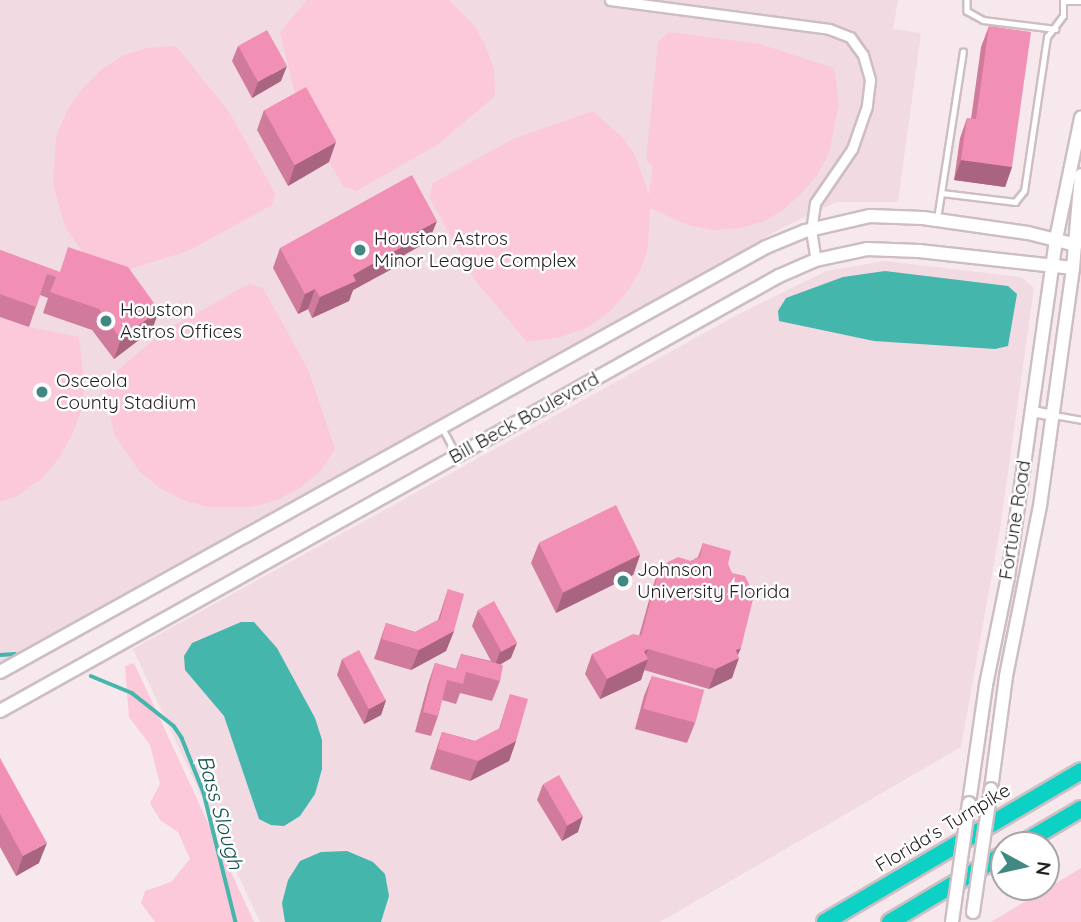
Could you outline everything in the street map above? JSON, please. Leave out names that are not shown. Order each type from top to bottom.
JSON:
[{"type":"highway","name":"Florida's Turnpike","points":[[825,922],[1081,771]]},
{"type":"highway","points":[[1044,831],[1081,809]]},
{"type":"highway","points":[[890,922],[990,863]]},
{"type":"street","points":[[610,0],[829,29],[850,37],[863,55],[870,80],[867,106],[852,149],[815,203],[811,230],[816,260]]},
{"type":"street","name":"Fortune Road","points":[[952,922],[1032,411],[1056,239],[1081,118]]},
{"type":"street","name":"Fortune Road","points":[[973,917],[1006,676],[1029,571],[1077,269],[1081,175]]},
{"type":"street","name":"Bill Beck Boulevard","points":[[0,672],[766,247],[811,230],[870,216],[937,220],[1078,245]]},
{"type":"street","name":"Bill Beck Boulevard","points":[[0,711],[779,275],[816,260],[867,249],[919,251],[1077,269]]},
{"type":"street","points":[[1032,411],[1053,415]]},
{"type":"lane","points":[[967,0],[967,11],[983,20],[1055,29]]},
{"type":"lane","points":[[942,192],[1016,202],[1024,191],[1046,37],[1063,16],[1062,1],[1081,2]]},
{"type":"lane","points":[[937,220],[963,52]]},
{"type":"lane","points":[[1053,415],[1081,420]]},
{"type":"lane","points":[[442,427],[457,456]]},
{"type":"shaded area","points":[[0,0],[898,0],[893,29],[921,33],[898,202],[837,202],[784,227],[0,665]]},
{"type":"shaded area","points":[[307,0],[449,0],[475,26],[486,47],[494,69],[495,96],[437,145],[356,191],[343,186],[298,107],[280,32]]},
{"type":"shaded area","points":[[669,32],[760,44],[834,68],[839,103],[829,153],[817,175],[800,195],[782,211],[762,222],[740,228],[713,230],[688,225],[650,208],[648,248],[640,271],[627,292],[610,311],[588,327],[561,337],[527,342],[475,280],[429,197],[433,183],[513,139],[593,111],[624,139],[635,155],[649,195],[653,167],[646,160],[658,42]]},
{"type":"shaded area","points":[[176,46],[229,112],[275,193],[272,205],[188,251],[114,274],[89,261],[65,227],[53,184],[56,137],[67,111],[81,90],[102,69],[124,55],[148,48]]},
{"type":"shaded area","name":"Johnson University Florida","points":[[885,261],[1021,277],[1034,288],[1000,529],[961,747],[660,922],[260,922],[133,649],[737,315],[826,271]]},
{"type":"shaded area","name":"Osceola County Stadium","points":[[0,273],[42,288],[29,327],[79,337],[84,380],[83,405],[73,433],[59,458],[41,479],[17,496],[0,502]]},
{"type":"shaded area","points":[[249,284],[263,288],[308,369],[335,449],[321,470],[300,488],[277,500],[251,507],[208,507],[183,500],[160,488],[139,471],[114,434],[104,382],[164,331]]},
{"type":"shaded area","points":[[134,663],[254,922],[155,922],[141,903],[145,891],[171,882],[190,859],[178,832],[160,820],[150,803],[160,784],[150,745],[129,717],[125,666]]},
{"type":"shaded area","points":[[1081,868],[1081,922],[991,922],[1026,901],[1060,901],[1060,881]]},
{"type":"water","points":[[885,271],[1008,286],[1017,294],[1008,346],[995,349],[874,341],[779,321],[778,311],[786,298],[843,277]]},
{"type":"water","points":[[241,622],[254,622],[277,648],[315,718],[322,740],[322,769],[315,794],[300,816],[284,826],[271,825],[259,819],[224,716],[185,670],[184,656],[192,643]]},
{"type":"water","points":[[347,851],[373,862],[385,874],[389,896],[381,922],[285,922],[282,903],[288,880],[300,861],[321,852]]},
{"type":"building","points":[[989,26],[1031,32],[1012,167],[961,160],[967,118],[976,119]]},
{"type":"building","points":[[267,30],[287,66],[258,82],[238,46]]},
{"type":"building","points":[[306,87],[337,142],[295,165],[264,110]]},
{"type":"building","name":"Houston Astros Minor League Complex","points":[[412,175],[437,221],[405,238],[409,243],[353,275],[356,281],[320,297],[315,289],[305,294],[280,248]]},
{"type":"building","points":[[68,247],[128,267],[159,310],[121,339],[99,309],[50,292],[56,277],[47,274],[36,307],[0,294],[0,250],[60,272]]},
{"type":"building","points":[[616,505],[640,554],[563,592],[539,543]]},
{"type":"building","points":[[703,543],[731,551],[728,564],[732,573],[745,576],[754,595],[741,648],[736,650],[739,658],[716,669],[648,649],[644,651],[648,659],[607,679],[592,654],[633,634],[641,636],[660,566],[678,557],[691,561],[700,557]]},
{"type":"building","points":[[448,589],[464,594],[454,631],[419,650],[382,639],[386,623],[415,632],[440,619]]},
{"type":"building","points":[[494,601],[517,643],[502,652],[478,610]]},
{"type":"building","points":[[359,650],[386,700],[369,709],[342,659]]},
{"type":"building","points":[[461,654],[503,665],[500,681],[466,672],[463,684],[447,680],[438,716],[423,712],[435,663],[457,669]]},
{"type":"building","points":[[652,676],[704,690],[695,723],[643,709]]},
{"type":"building","points":[[510,694],[528,699],[516,741],[478,761],[438,749],[442,732],[475,741],[500,728]]},
{"type":"building","points":[[0,758],[47,843],[23,856],[0,814]]},
{"type":"building","points":[[559,775],[583,817],[567,826],[543,784]]},
{"type":"waterway","name":"Bass Slough","points":[[0,655],[15,654]]},
{"type":"waterway","name":"Bass Slough","points":[[91,676],[132,693],[174,726],[182,738],[204,793],[236,922]]},
{"type":"place","name":"Houston Astros Minor League Complex","points":[[360,250]]},
{"type":"place","name":"Houston Astros Offices","points":[[106,321]]},
{"type":"place","name":"Osceola County Stadium","points":[[42,392]]},
{"type":"place","name":"Johnson University Florida","points":[[623,581]]}]
